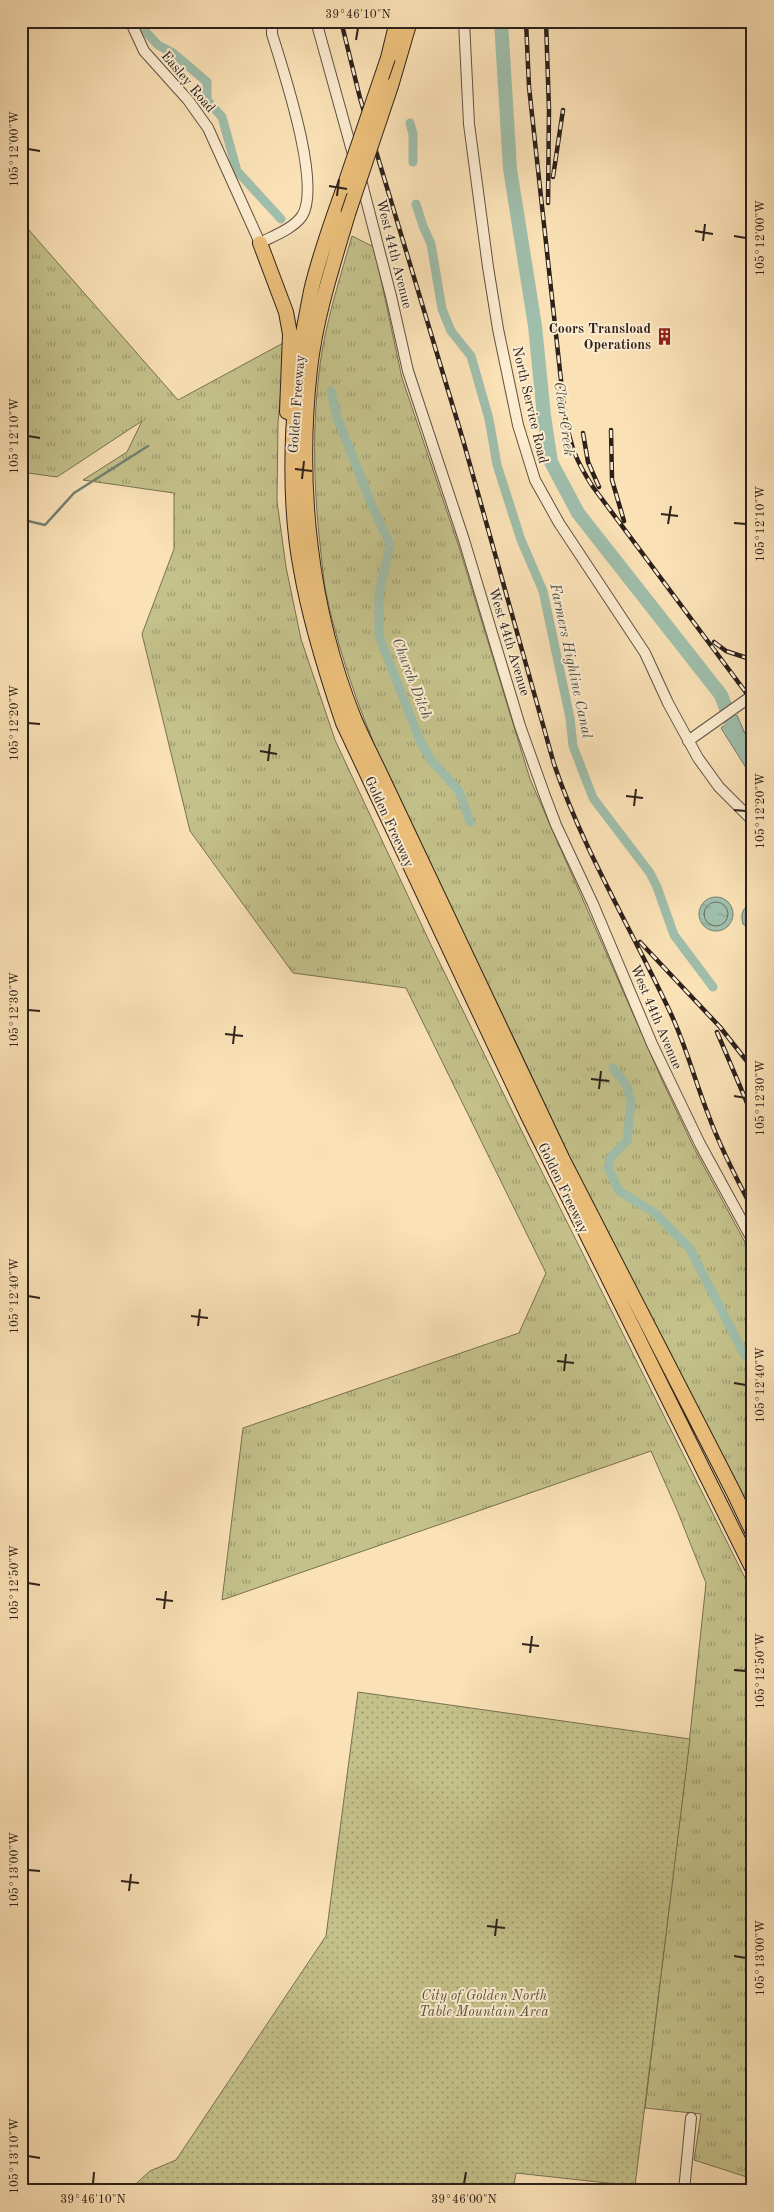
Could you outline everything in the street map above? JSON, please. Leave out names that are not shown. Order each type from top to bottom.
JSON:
[{"type":"highway","name":"Golden Freeway","points":[[397,21],[388,58],[311,290],[298,361],[294,452],[295,514],[300,568],[308,610],[343,723],[528,1116],[753,1570]]},
{"type":"highway","name":"Golden Freeway","points":[[410,21],[324,294],[310,367],[305,447],[306,504],[310,545],[320,604],[339,675],[354,718],[563,1160],[734,1491],[753,1534]]},
{"type":"highway","points":[[260,243],[283,305],[290,334],[286,431],[295,514]]},
{"type":"street","name":"Easley Road","points":[[132,21],[144,51],[188,100],[208,128],[260,243]]},
{"type":"street","points":[[260,243],[293,224],[301,216],[306,198],[305,165],[299,132],[272,34],[272,21]]},
{"type":"street","name":"West 44th Avenue","points":[[316,21],[376,234],[408,372],[464,540],[520,726],[556,824],[593,904],[652,1044],[700,1144],[753,1242]]},
{"type":"street","name":"North Service Road","points":[[464,21],[469,124],[482,228],[498,329],[526,457],[535,480],[560,523],[645,653],[688,741],[718,787],[753,821]]},
{"type":"street","points":[[688,741],[753,695]]},
{"type":"street","points":[[684,2191],[692,2118]]},
{"type":"green space","points":[[21,221],[178,400],[285,342],[278,423],[277,501],[286,567],[301,639],[335,740],[430,943],[530,1148],[753,1594],[753,2179],[694,2160],[701,2114],[645,2108],[689,1744],[706,1583],[651,1451],[222,1600],[243,1428],[519,1333],[546,1273],[406,988],[293,973],[190,831],[142,634],[174,549],[174,493],[83,480],[127,452],[142,421],[57,477],[21,472]]},
{"type":"green space","points":[[352,236],[374,247],[402,378],[459,547],[530,779],[662,1080],[694,1148],[753,1257],[753,1521],[604,1230],[508,1026],[422,850],[376,749],[339,646],[323,575],[316,496],[315,423],[322,351]]},
{"type":"green space","name":"City of Golden North Table Mountain Area","points":[[358,1692],[690,1739],[635,2186],[516,2173],[513,2191],[128,2191],[150,2171],[176,2160],[326,1936]]},
{"type":"water","points":[[737,715],[753,752],[753,779],[721,728]]},
{"type":"water","points":[[716,897],[723,898],[728,902],[732,907],[732,921],[728,926],[723,930],[716,931],[709,930],[704,926],[700,921],[699,914],[700,907],[704,902],[709,898]]},
{"type":"water","points":[[753,903],[753,931],[743,924],[742,917],[745,908]]},
{"type":"waterway","name":"Church Ditch","points":[[146,21],[145,31],[158,45],[173,53],[207,82],[207,100],[222,117],[237,171],[281,219]]},
{"type":"waterway","name":"Clear Creek","points":[[501,21],[510,169],[535,326],[544,416],[551,462],[578,513],[721,695],[737,738],[753,761]]},
{"type":"waterway","name":"Farmers Highline Canal","points":[[410,123],[413,134],[413,162]]},
{"type":"waterway","name":"Farmers Highline Canal","points":[[416,204],[431,244],[442,309],[451,331],[471,356],[489,419],[497,465],[521,540],[543,591],[570,718],[573,746],[593,798],[650,873],[674,935],[713,987]]},
{"type":"waterway","name":"Church Ditch","points":[[331,391],[337,417],[370,501],[390,545],[379,595],[379,636],[420,741],[431,760],[459,791],[470,822]]},
{"type":"waterway","points":[[21,522],[24,520],[45,525],[74,493],[148,446]]},
{"type":"waterway","name":"Church Ditch","points":[[613,1068],[627,1086],[631,1102],[627,1141],[611,1157],[608,1167],[619,1191],[655,1213],[690,1249],[744,1354],[753,1361]]},
{"type":"railway","points":[[341,21],[360,98],[463,440],[554,764],[579,828],[671,1014],[718,1138],[753,1210]]},
{"type":"railway","points":[[526,21],[529,87],[565,417],[572,445],[578,461],[593,487],[753,702]]},
{"type":"railway","points":[[546,21],[549,110],[548,203]]},
{"type":"railway","points":[[553,177],[563,110]]},
{"type":"railway","points":[[611,430],[612,480],[624,521]]},
{"type":"railway","points":[[583,433],[588,462],[599,487]]},
{"type":"railway","points":[[714,642],[726,651],[753,660]]},
{"type":"railway","points":[[640,942],[720,1027],[753,1069]]},
{"type":"railway","points":[[717,1032],[753,1117]]},
{"type":"place","name":"Coors Transload Operations","points":[[665,337]]}]
